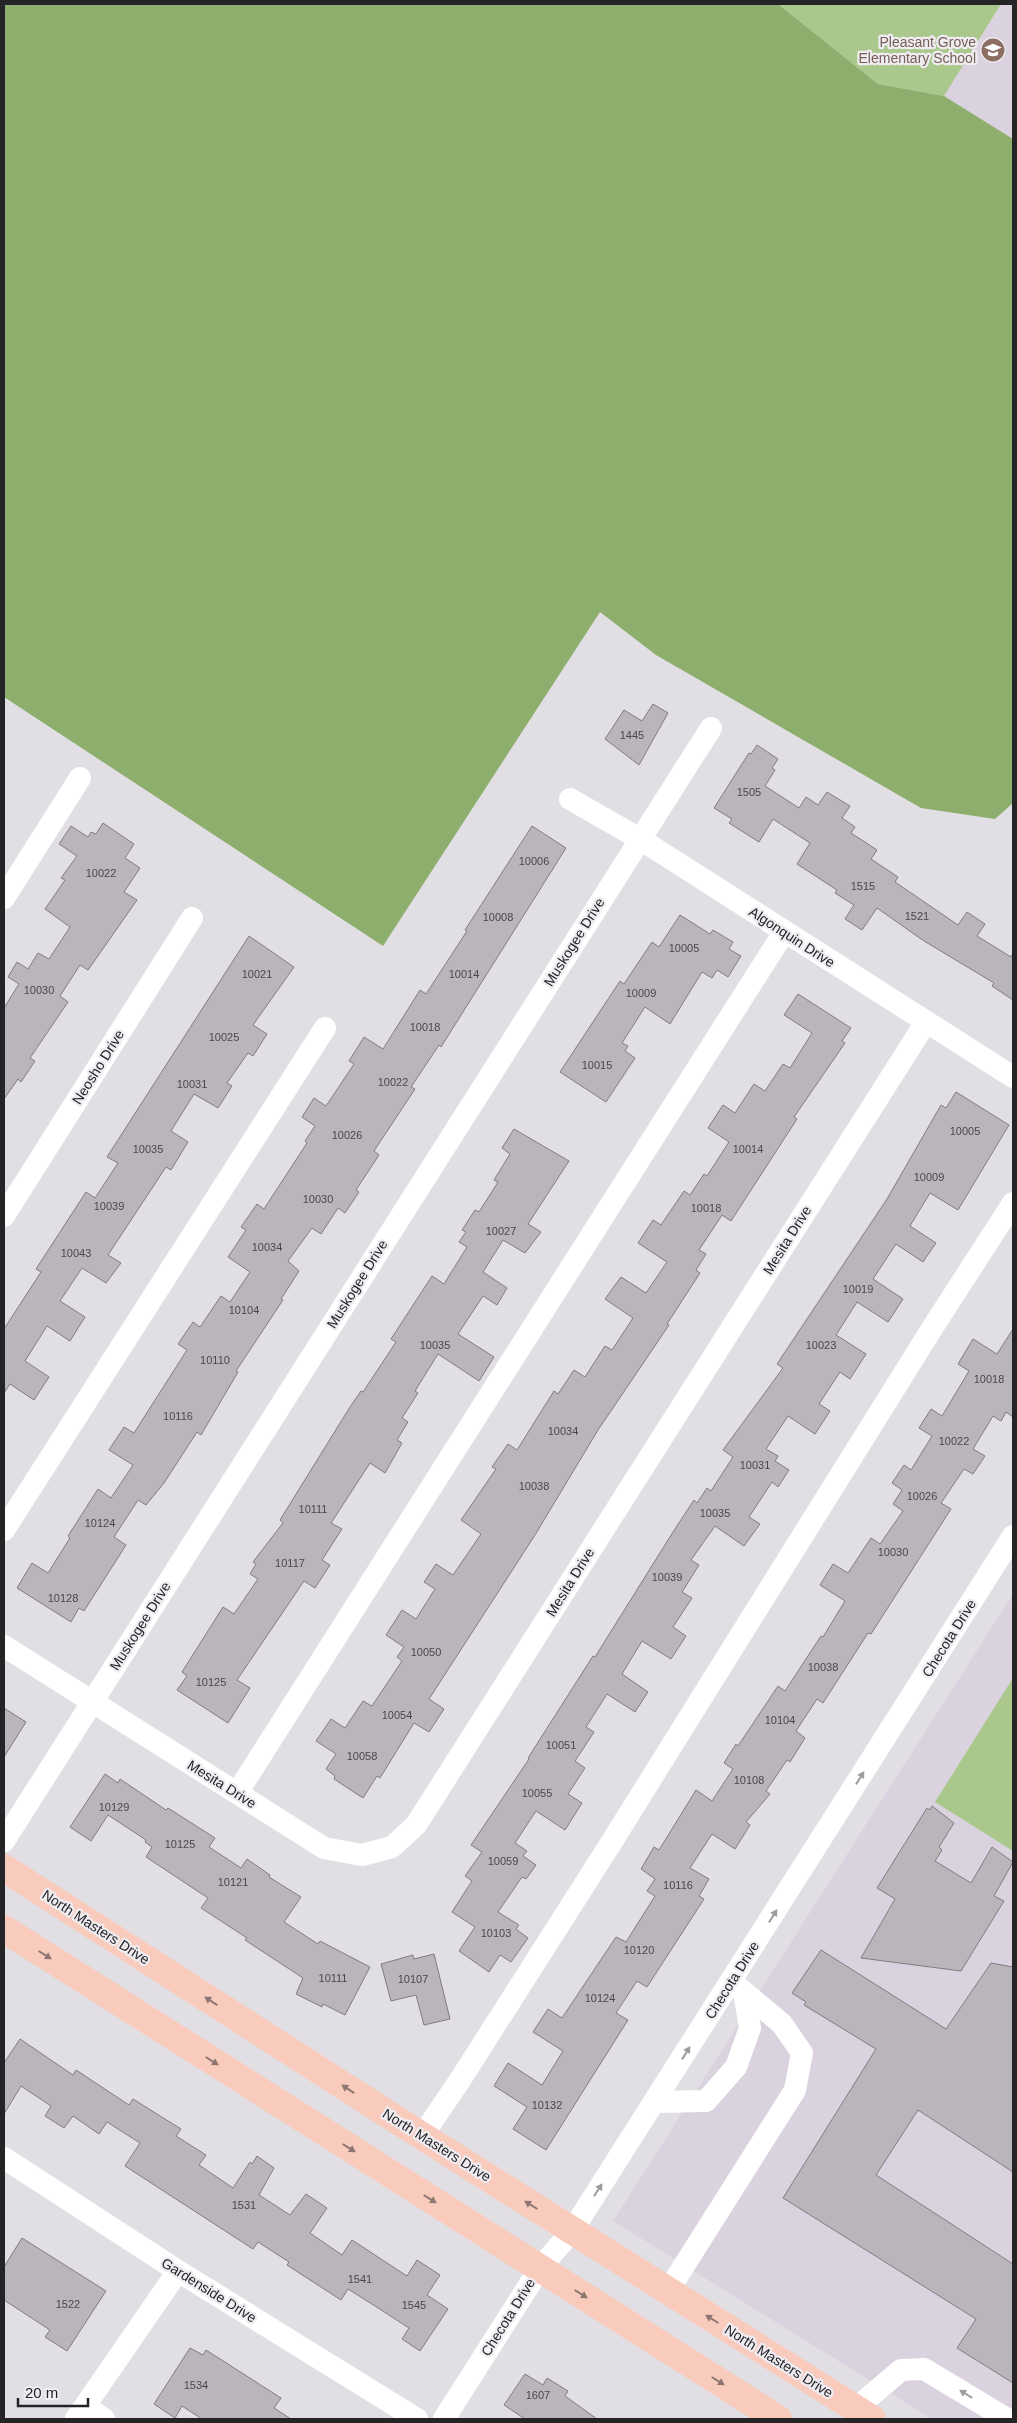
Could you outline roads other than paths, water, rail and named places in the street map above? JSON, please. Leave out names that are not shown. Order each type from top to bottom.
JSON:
[{"type":"main road","name":"North Masters Drive","points":[[4,1868],[422,2136],[863,2414]]},
{"type":"main road","points":[[4,1929],[778,2419]]},
{"type":"street","name":"Muskogee Drive","points":[[4,1841],[711,728]]},
{"type":"street","points":[[4,898],[80,778]]},
{"type":"street","name":"Algonquin Drive","points":[[570,799],[640,839],[1013,1077]]},
{"type":"street","name":"Neosho Drive","points":[[4,1216],[192,918]]},
{"type":"street","points":[[237,1793],[784,932]]},
{"type":"street","name":"Mesita Drive","points":[[93,1702],[324,1848],[362,1855],[392,1847],[416,1824],[926,1022]]},
{"type":"street","points":[[4,1530],[325,1028]]},
{"type":"street","points":[[422,2136],[460,2080],[611,1843],[931,1330],[1013,1203]]},
{"type":"street","name":"Checota Drive","points":[[444,2419],[540,2268],[572,2231],[654,2102],[738,1987],[1013,1536]]},
{"type":"street","points":[[4,1646],[93,1702]]},
{"type":"street","points":[[654,2102],[706,2101],[736,2068],[750,2028],[738,1987]]},
{"type":"street","points":[[668,2291],[795,2090],[802,2053],[782,2024],[738,1987]]},
{"type":"street","name":"Gardenside Drive","points":[[4,2158],[178,2271],[417,2419]]},
{"type":"street","points":[[104,2419],[81,2413],[178,2271]]},
{"type":"street","points":[[863,2414],[901,2370],[924,2369],[1007,2419]]},
{"type":"place","name":"Pleasant Grove Elementary School","points":[[993,50]]}]
